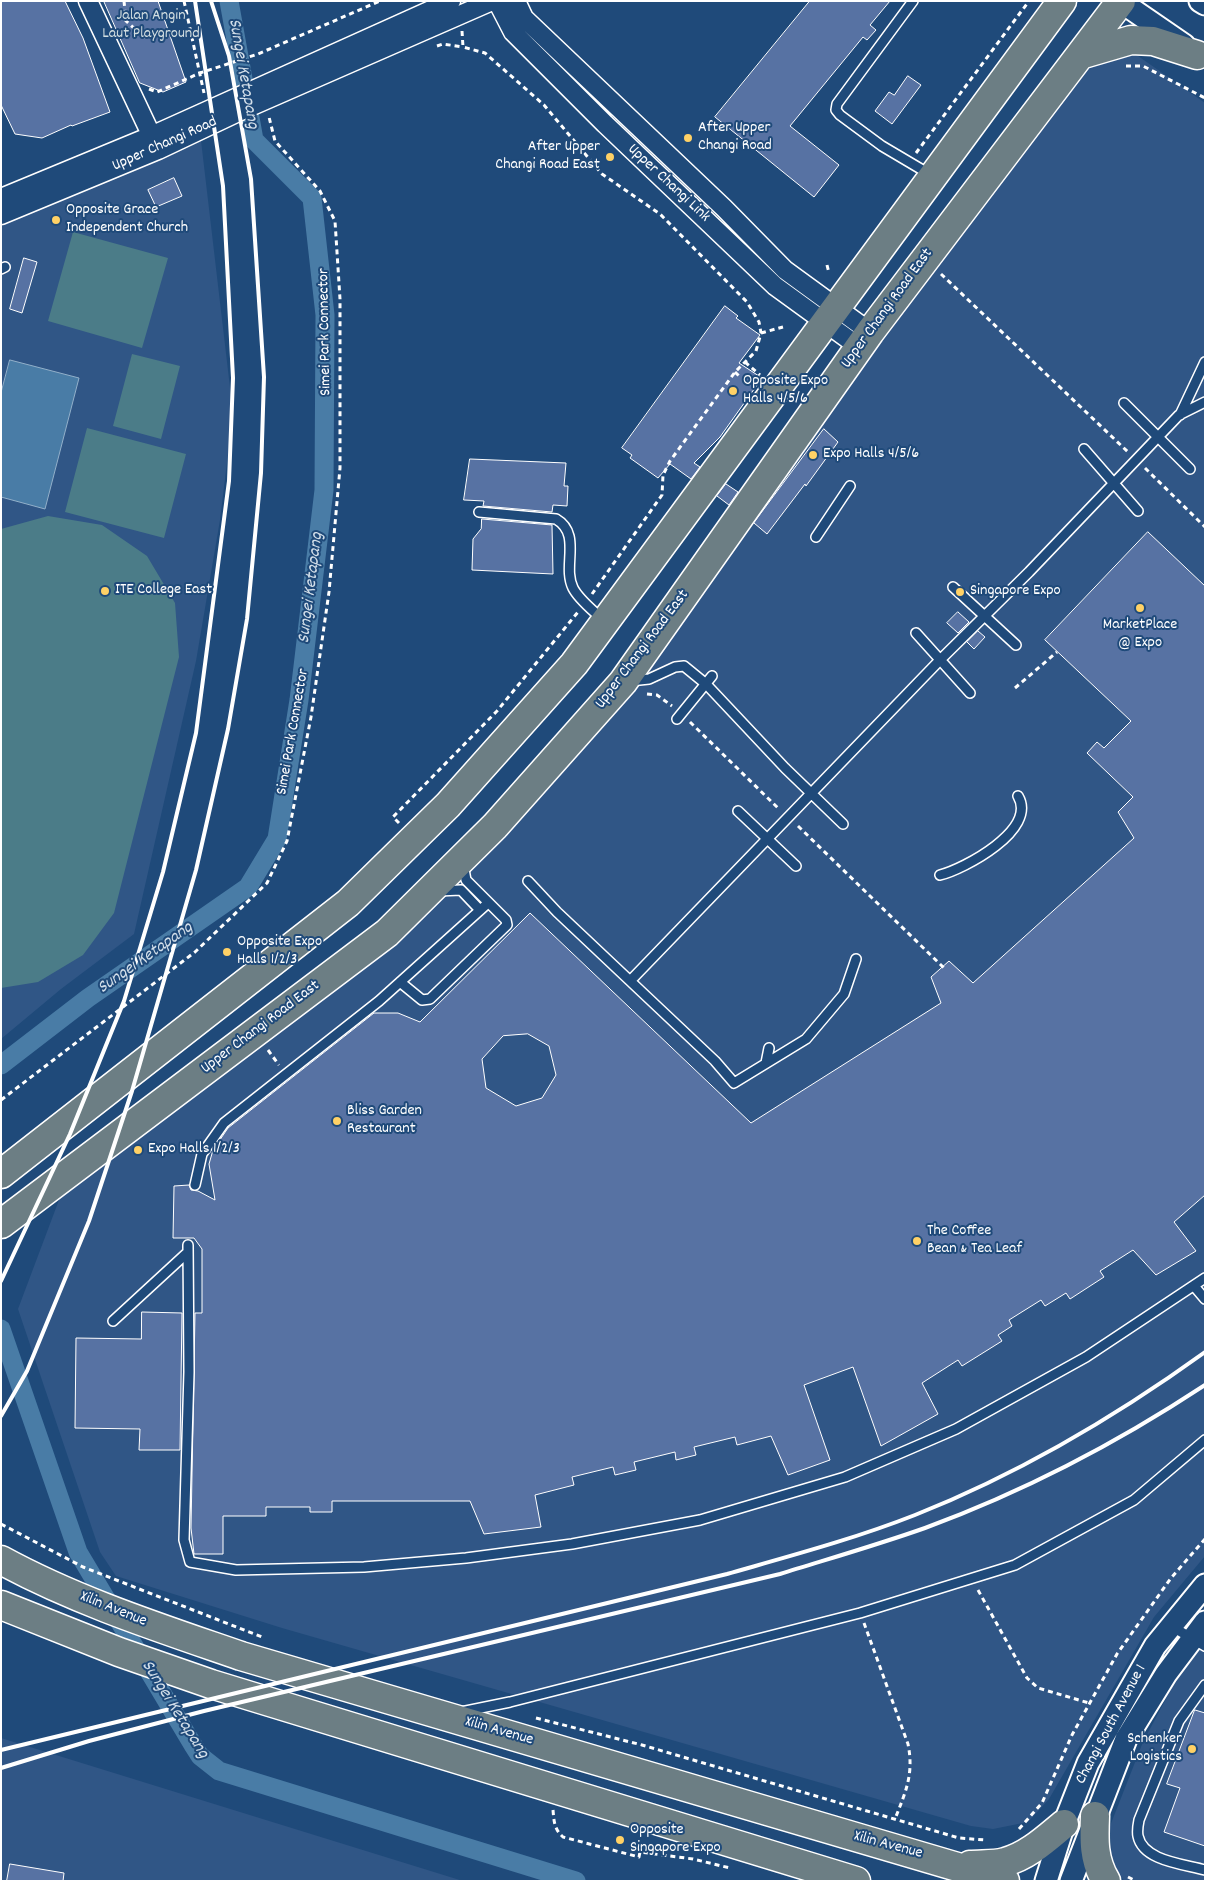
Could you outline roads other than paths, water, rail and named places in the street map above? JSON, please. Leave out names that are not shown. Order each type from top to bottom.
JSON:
[{"type":"main road","points":[[1,1174],[348,904],[448,805],[574,664],[1062,1]]},
{"type":"main road","name":"Upper Changi Road East","points":[[1,1224],[387,933],[495,826],[623,682],[865,340],[1120,1]]},
{"type":"main road","points":[[1080,55],[1131,40],[1153,41],[1201,57]]},
{"type":"main road","name":"Xilin Avenue","points":[[1,1560],[29,1575],[151,1625],[241,1656],[791,1819],[962,1866],[1005,1881]]},
{"type":"main road","points":[[1,1606],[119,1652],[211,1684],[856,1881]]},
{"type":"main road","points":[[1095,1816],[1094,1851],[1099,1870],[1114,1876]]},
{"type":"main road","points":[[962,1866],[1005,1862],[1045,1840],[1064,1824]]},
{"type":"street","points":[[88,1],[155,143]]},
{"type":"street","name":"Upper Changi Road","points":[[269,94],[451,1]]},
{"type":"street","name":"Upper Changi Road","points":[[1,215],[235,106],[269,94],[492,1]]},
{"type":"street","name":"Upper Changi Link","points":[[497,1],[513,32],[605,124],[775,286],[830,316],[865,340]]},
{"type":"street","name":"Upper Changi Link","points":[[516,1],[524,18],[724,208],[830,316]]},
{"type":"street","points":[[1120,1],[1201,57]]},
{"type":"street","points":[[1200,1],[1205,4]]},
{"type":"street","name":"Upper Changi Road","points":[[1,198],[155,143]]},
{"type":"street","name":"Changi South Avenue 1","points":[[1046,1881],[1064,1824],[1088,1763],[1155,1646],[1205,1585]]},
{"type":"street","name":"Changi South Avenue 1","points":[[1071,1881],[1126,1739],[1166,1674],[1201,1635]]},
{"type":"lane","points":[[913,1],[837,104],[836,110],[882,146],[933,176]]},
{"type":"lane","points":[[631,980],[940,660],[1029,572],[1179,415],[1205,362]]},
{"type":"lane","points":[[1179,415],[1205,402]]},
{"type":"lane","points":[[1124,403],[1190,469]]},
{"type":"lane","points":[[1084,449],[1138,511]]},
{"type":"lane","points":[[816,537],[850,486]]},
{"type":"lane","points":[[479,512],[556,519],[562,523],[569,536],[569,570],[573,588],[585,603],[605,622]]},
{"type":"lane","points":[[953,587],[1016,645]]},
{"type":"lane","points":[[916,633],[970,693]]},
{"type":"lane","points":[[623,682],[649,679],[675,667],[684,666],[706,684],[785,768],[843,824]]},
{"type":"lane","points":[[677,719],[712,676]]},
{"type":"lane","points":[[940,875],[956,871],[982,856],[1010,832],[1020,813],[1021,805],[1018,796]]},
{"type":"lane","points":[[738,811],[796,866]]},
{"type":"lane","points":[[400,982],[422,1000],[430,999],[507,925],[506,920],[466,880],[462,858]]},
{"type":"lane","points":[[528,881],[557,912],[715,1061],[734,1083],[806,1039],[844,994],[856,959]]},
{"type":"lane","points":[[429,892],[461,890],[480,910]]},
{"type":"lane","points":[[195,1185],[202,1154],[224,1123],[400,982],[488,903]]},
{"type":"lane","points":[[766,1063],[769,1048]]},
{"type":"lane","points":[[113,1321],[188,1249],[189,1372],[184,1540],[190,1562],[236,1570],[364,1567],[466,1558],[572,1544],[709,1517],[845,1477],[956,1429],[1086,1357],[1205,1279]]},
{"type":"lane","points":[[1194,1286],[1205,1299]]},
{"type":"lane","points":[[442,1716],[510,1702],[860,1613],[972,1580],[1015,1565],[1134,1500],[1205,1440]]},
{"type":"lane","points":[[1171,1626],[1201,1635]]},
{"type":"lane","points":[[1205,1685],[1179,1720],[1139,1820],[1138,1835],[1143,1846],[1151,1855],[1205,1870]]},
{"type":"waterway","name":"Sungei Ketapang","points":[[1,1065],[88,998],[248,887],[277,839],[299,700],[324,490],[325,315],[312,198],[254,140],[229,1]]},
{"type":"waterway","name":"Sungei Ketapang","points":[[1,1329],[78,1552],[200,1756],[219,1771],[576,1881]]},
{"type":"railway","points":[[1,1281],[70,1134],[124,1001],[163,872],[196,733],[229,481],[233,378],[223,186],[195,1]]},
{"type":"railway","points":[[1,1416],[27,1371],[89,1221],[132,1091],[196,870],[228,729],[247,619],[261,473],[264,377],[251,179],[229,56],[211,1]]},
{"type":"railway","points":[[1,1750],[727,1574],[869,1532],[953,1499],[1028,1463],[1101,1421],[1205,1352]]},
{"type":"railway","points":[[1,1768],[89,1741],[204,1711],[780,1574],[871,1546],[962,1514],[1069,1465],[1138,1427],[1205,1385]]},
{"type":"place","name":"After Upper Changi Road","points":[[688,138]]},
{"type":"place","name":"After Upper Changi Road East","points":[[610,157]]},
{"type":"place","name":"Opposite Grace Independent Church","points":[[56,220]]},
{"type":"place","name":"Opposite Expo Halls 4/5/6","points":[[733,391]]},
{"type":"place","name":"Expo Halls 4/5/6","points":[[813,455]]},
{"type":"place","name":"ITE College East","points":[[105,591]]},
{"type":"place","name":"Singapore Expo","points":[[960,592]]},
{"type":"place","name":"MarketPlace @ Expo","points":[[1140,608]]},
{"type":"place","name":"Opposite Expo Halls 1/2/3","points":[[227,952]]},
{"type":"place","name":"Bliss Garden Restaurant","points":[[337,1121]]},
{"type":"place","name":"Expo Halls 1/2/3","points":[[138,1150]]},
{"type":"place","name":"The Coffee Bean & Tea Leaf","points":[[917,1241]]},
{"type":"place","name":"Schenker Logistics","points":[[1192,1749]]},
{"type":"place","name":"Opposite Singapore Expo","points":[[620,1840]]},
{"type":"park label","name":"Jalan Angin Laut Playground","points":[[151,26]]}]
